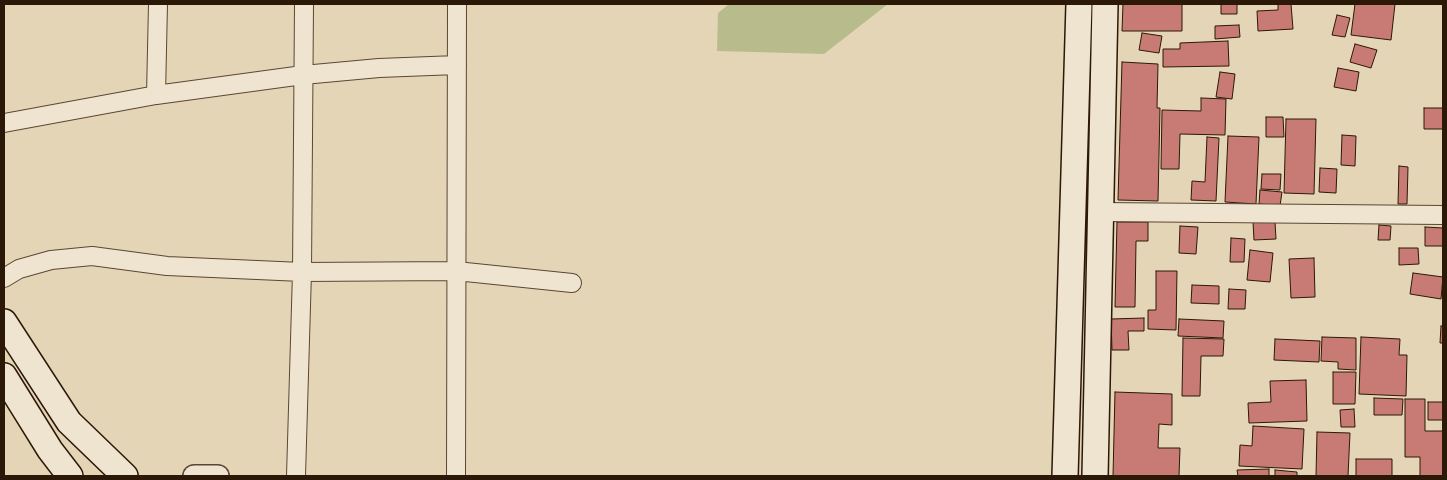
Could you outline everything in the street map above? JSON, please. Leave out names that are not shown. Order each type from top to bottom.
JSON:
[{"type":"main road","points":[[1065,476],[1078,4]]},
{"type":"main road","points":[[1095,476],[1105,4]]},
{"type":"main road","points":[[4,322],[69,422],[124,476]]},
{"type":"main road","points":[[4,376],[50,450],[68,475]]},
{"type":"street","points":[[156,95],[158,4]]},
{"type":"street","points":[[296,476],[302,272],[304,4]]},
{"type":"street","points":[[456,476],[457,4]]},
{"type":"street","points":[[4,123],[156,95],[303,75],[378,68],[457,65]]},
{"type":"street","points":[[1101,212],[1443,215]]},
{"type":"street","points":[[4,278],[19,269],[52,260],[92,256],[167,266],[302,272],[456,271],[572,283]]},
{"type":"street","points":[[194,476],[218,476]]},
{"type":"green space","points":[[729,4],[888,4],[824,54],[717,51],[718,13]]},
{"type":"building","points":[[1123,4],[1182,4],[1182,31],[1122,31]]},
{"type":"building","points":[[1221,4],[1237,4],[1237,14],[1221,14]]},
{"type":"building","points":[[1278,4],[1291,4],[1293,29],[1258,31],[1257,11],[1278,10]]},
{"type":"building","points":[[1355,4],[1395,4],[1391,40],[1351,35]]},
{"type":"building","points":[[1337,15],[1350,18],[1345,37],[1332,35]]},
{"type":"building","points":[[1239,25],[1240,37],[1215,39],[1215,26]]},
{"type":"building","points":[[1142,33],[1162,36],[1159,53],[1139,50]]},
{"type":"building","points":[[1228,41],[1229,66],[1163,67],[1163,49],[1180,49],[1180,43]]},
{"type":"building","points":[[1355,44],[1377,50],[1371,68],[1350,62]]},
{"type":"building","points":[[1122,62],[1158,64],[1157,108],[1160,108],[1158,201],[1118,200]]},
{"type":"building","points":[[1338,68],[1359,72],[1356,91],[1334,87]]},
{"type":"building","points":[[1220,72],[1235,74],[1232,99],[1216,97]]},
{"type":"building","points":[[1201,98],[1226,99],[1225,135],[1180,134],[1179,169],[1161,169],[1162,110],[1201,111]]},
{"type":"building","points":[[1424,108],[1443,108],[1443,129],[1424,129]]},
{"type":"building","points":[[1266,117],[1283,117],[1284,137],[1266,137]]},
{"type":"building","points":[[1286,119],[1316,119],[1314,194],[1284,193]]},
{"type":"building","points":[[1342,135],[1356,136],[1355,166],[1341,165]]},
{"type":"building","points":[[1228,136],[1259,137],[1256,204],[1225,202]]},
{"type":"building","points":[[1207,137],[1219,138],[1216,201],[1191,200],[1192,181],[1205,182]]},
{"type":"building","points":[[1399,166],[1408,167],[1407,204],[1398,204]]},
{"type":"building","points":[[1320,168],[1337,169],[1336,193],[1319,192]]},
{"type":"building","points":[[1262,174],[1281,174],[1280,190],[1261,189]]},
{"type":"building","points":[[1260,190],[1282,192],[1280,206],[1259,204]]},
{"type":"building","points":[[1117,222],[1148,222],[1148,241],[1136,241],[1135,307],[1115,307]]},
{"type":"building","points":[[1253,222],[1275,222],[1276,239],[1254,240]]},
{"type":"building","points":[[1379,225],[1391,226],[1390,240],[1378,240]]},
{"type":"building","points":[[1180,226],[1198,227],[1196,254],[1179,253]]},
{"type":"building","points":[[1425,227],[1443,228],[1443,246],[1425,246]]},
{"type":"building","points":[[1231,238],[1245,239],[1244,262],[1230,262]]},
{"type":"building","points":[[1399,248],[1418,248],[1419,264],[1399,265]]},
{"type":"building","points":[[1250,250],[1273,253],[1270,282],[1247,280]]},
{"type":"building","points":[[1314,258],[1315,297],[1291,298],[1289,259]]},
{"type":"building","points":[[1156,271],[1177,271],[1176,330],[1148,329],[1148,310],[1156,310]]},
{"type":"building","points":[[1413,273],[1443,277],[1441,299],[1410,294]]},
{"type":"building","points":[[1192,285],[1219,286],[1219,304],[1191,303]]},
{"type":"building","points":[[1229,289],[1246,290],[1245,309],[1228,309]]},
{"type":"building","points":[[1144,318],[1144,331],[1128,331],[1129,350],[1112,350],[1111,319]]},
{"type":"building","points":[[1179,319],[1224,321],[1223,338],[1178,336]]},
{"type":"building","points":[[1441,326],[1443,326],[1443,343],[1440,343]]},
{"type":"building","points":[[1322,337],[1356,338],[1356,370],[1338,369],[1338,362],[1321,361]]},
{"type":"building","points":[[1361,337],[1400,339],[1399,355],[1407,355],[1406,396],[1359,394]]},
{"type":"building","points":[[1183,338],[1224,339],[1223,356],[1201,356],[1200,396],[1182,396]]},
{"type":"building","points":[[1275,339],[1320,341],[1319,362],[1274,360]]},
{"type":"building","points":[[1333,372],[1356,372],[1355,404],[1333,404]]},
{"type":"building","points":[[1306,380],[1307,421],[1249,423],[1248,403],[1271,402],[1270,381]]},
{"type":"building","points":[[1115,392],[1172,394],[1172,425],[1159,424],[1158,448],[1180,448],[1179,476],[1113,476]]},
{"type":"building","points":[[1374,398],[1403,399],[1402,415],[1374,415]]},
{"type":"building","points":[[1405,399],[1425,399],[1425,431],[1443,431],[1443,476],[1420,476],[1420,457],[1405,457]]},
{"type":"building","points":[[1428,402],[1443,402],[1443,420],[1428,420]]},
{"type":"building","points":[[1354,409],[1355,427],[1341,427],[1340,410]]},
{"type":"building","points":[[1253,426],[1304,429],[1302,469],[1239,466],[1240,445],[1252,446]]},
{"type":"building","points":[[1317,432],[1350,433],[1348,476],[1316,476]]},
{"type":"building","points":[[1356,459],[1392,459],[1392,476],[1356,476]]},
{"type":"building","points":[[1269,469],[1269,476],[1238,476],[1237,470]]},
{"type":"building","points":[[1275,470],[1297,472],[1297,476],[1275,476]]}]
